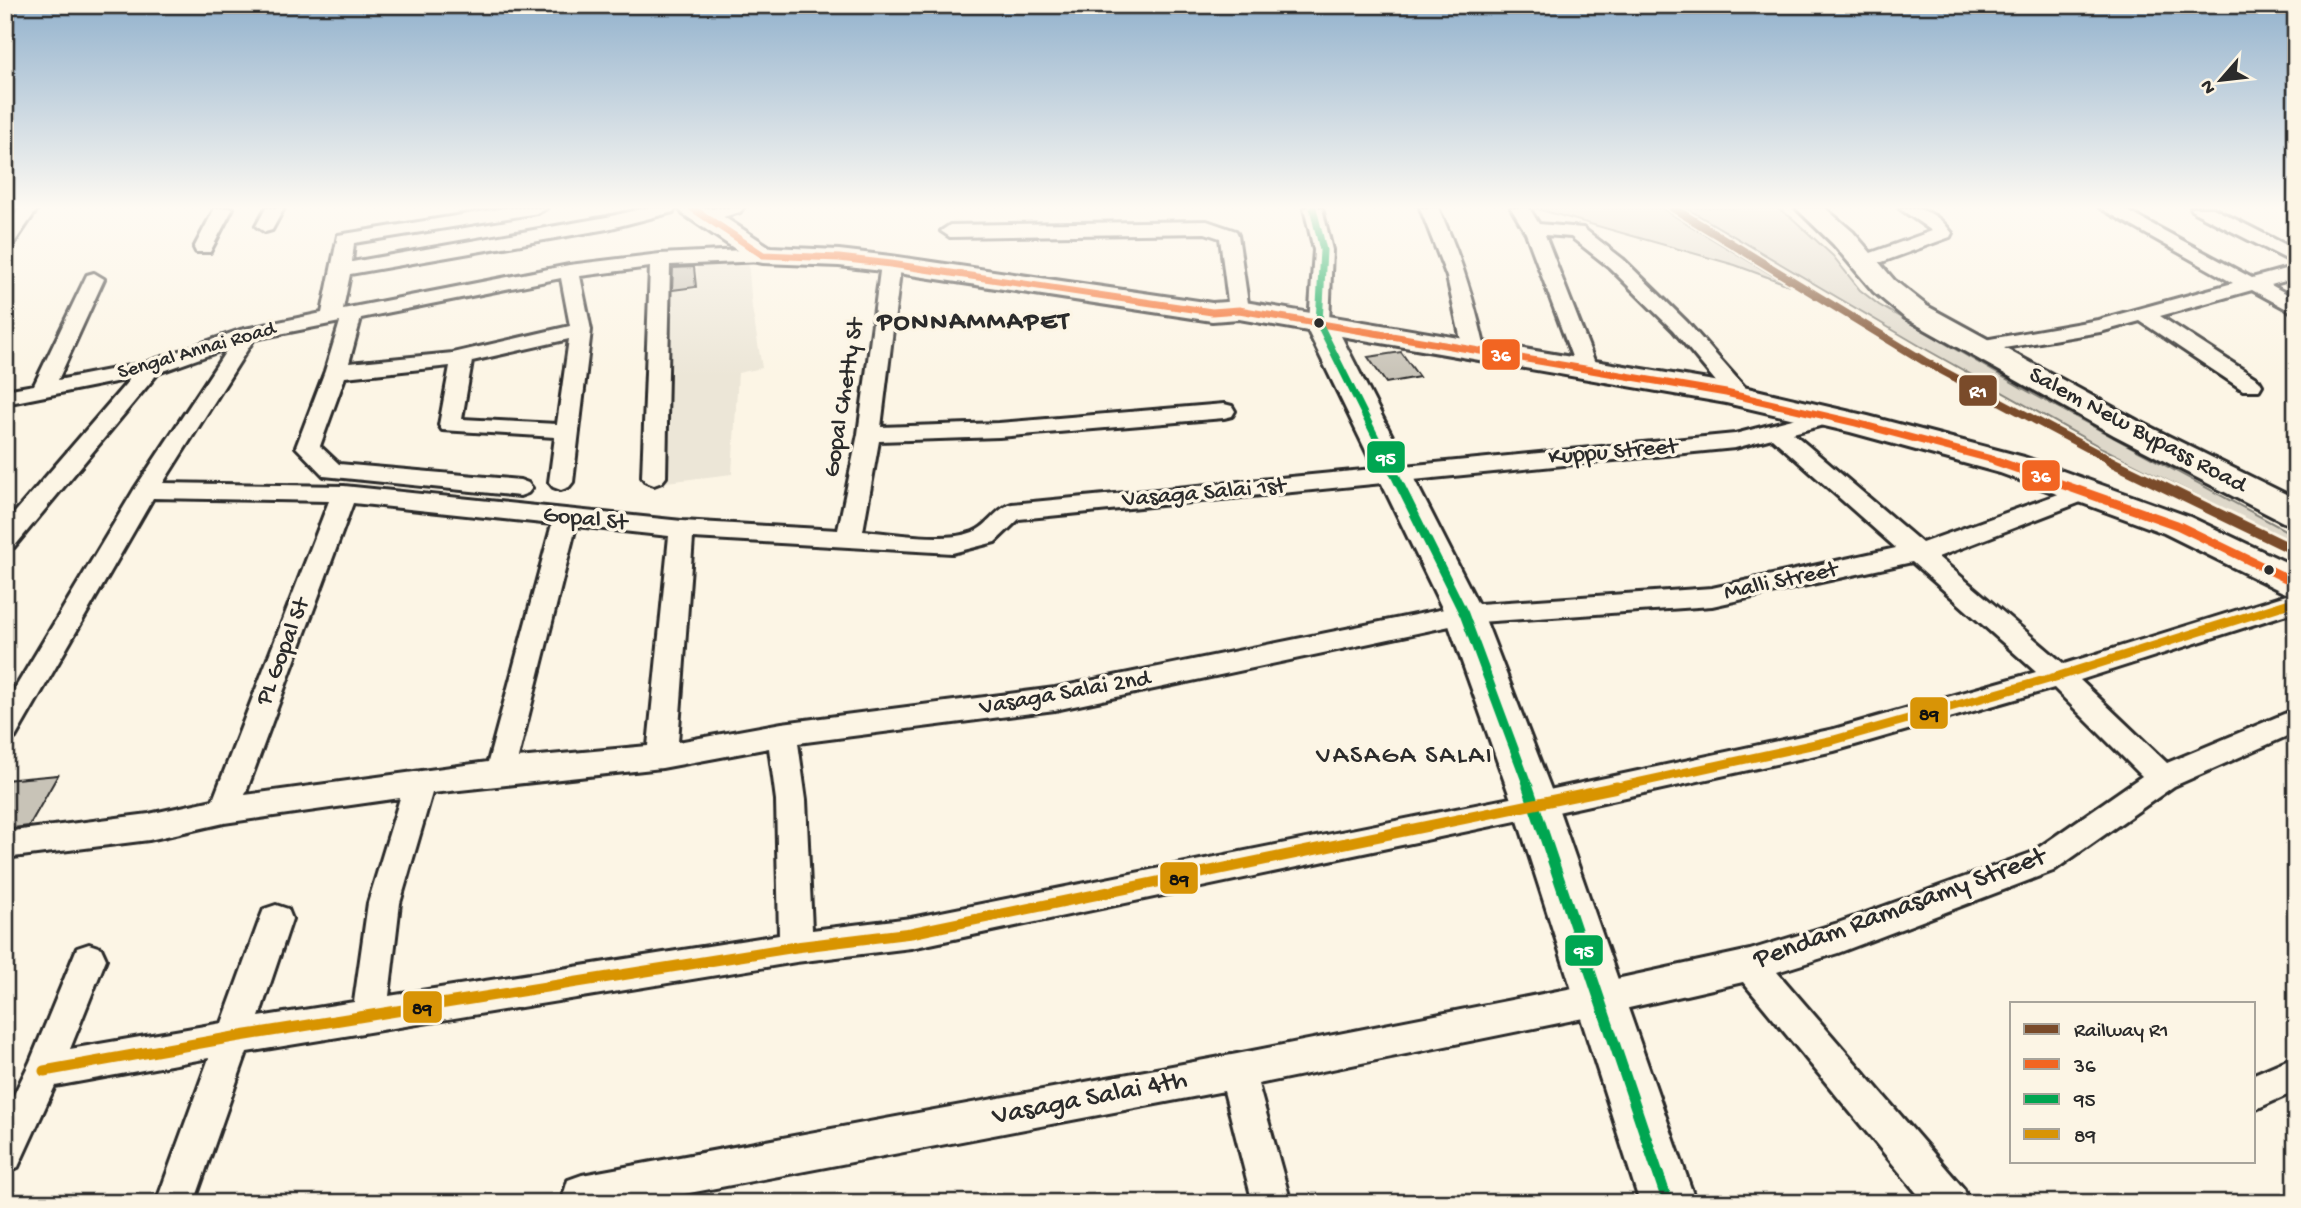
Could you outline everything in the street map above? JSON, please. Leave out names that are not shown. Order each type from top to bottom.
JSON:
[{"type":"main road","points":[[893,264],[1212,312],[1239,310],[1586,368],[1827,416],[2012,465],[2178,525],[2296,583]]},
{"type":"main road","name":"Salem New Bypass Road","points":[[1867,264],[1897,297],[1935,323],[2137,434],[2296,514]]},
{"type":"main road","name":"Salem New Bypass Road","points":[[1881,264],[1902,289],[1980,346]]},
{"type":"main road","points":[[1319,323],[1464,614],[1535,805],[1668,1203]]},
{"type":"street","points":[[342,264],[336,371],[308,447],[332,471],[520,488]]},
{"type":"street","points":[[341,270],[372,264]]},
{"type":"street","name":"Sengal Annai Road","points":[[5,397],[150,368],[247,334],[569,271],[624,264]]},
{"type":"street","points":[[654,477],[660,264]]},
{"type":"street","name":"Gopal Chetty St","points":[[849,539],[869,434],[891,264]]},
{"type":"street","points":[[1233,264],[1239,310]]},
{"type":"street","points":[[1319,323],[1322,264]]},
{"type":"street","points":[[1453,264],[1463,293],[1474,349]]},
{"type":"street","points":[[1548,264],[1586,368]]},
{"type":"street","points":[[1617,264],[1681,326],[1741,397]]},
{"type":"street","points":[[2214,264],[2296,308]]},
{"type":"street","points":[[561,482],[580,330],[569,271]]},
{"type":"street","points":[[1980,346],[2100,326],[2296,272]]},
{"type":"street","points":[[42,390],[94,279]]},
{"type":"street","points":[[2143,314],[2251,384]]},
{"type":"street","points":[[336,371],[462,357],[580,330]]},
{"type":"street","points":[[5,730],[146,490],[247,334]]},
{"type":"street","points":[[462,357],[450,425],[567,431]]},
{"type":"street","points":[[5,541],[150,368]]},
{"type":"street","points":[[869,434],[999,430],[1224,411]]},
{"type":"street","name":"Kuppu Street","points":[[1395,473],[1735,441],[1827,416]]},
{"type":"street","points":[[1776,430],[2059,676],[2164,778]]},
{"type":"street","name":"Vasaga Salai 1st","points":[[1012,513],[1319,484],[1395,473]]},
{"type":"street","name":"Gopal St","points":[[146,490],[344,495],[682,529],[952,545],[975,542],[994,534],[1012,513]]},
{"type":"street","name":"Malli Street","points":[[1464,614],[1712,597],[1938,548],[2086,492]]},
{"type":"street","name":"PL Gopal St","points":[[224,810],[344,495]]},
{"type":"street","points":[[500,772],[566,518]]},
{"type":"street","points":[[7,847],[149,827],[224,810],[500,772],[662,756],[682,529]]},
{"type":"street","points":[[44,1071],[234,1037],[796,947],[911,933],[1535,805],[1834,740],[2059,676],[2296,601]]},
{"type":"street","name":"Vasaga Salai 2nd","points":[[662,756],[782,734],[1055,699],[1464,614]]},
{"type":"street","name":"Pendam Ramasamy Street","points":[[1598,999],[1750,965],[1838,938],[2042,862],[2164,778],[2296,720]]},
{"type":"street","points":[[782,734],[791,800],[796,947]]},
{"type":"street","points":[[369,1015],[384,903],[420,783]]},
{"type":"street","points":[[175,1203],[276,919]]},
{"type":"street","points":[[5,1154],[44,1071],[89,959]]},
{"type":"street","points":[[1750,965],[1950,1203]]},
{"type":"street","name":"Vasaga Salai 4th","points":[[581,1199],[1598,999]]},
{"type":"street","points":[[1237,1071],[1272,1203]]},
{"type":"street","points":[[2256,1091],[2296,1073]]},
{"type":"shaded area","points":[[697,264],[748,264],[752,308],[762,368],[738,373],[732,474],[666,482],[671,412],[666,328],[672,291],[697,289]]},
{"type":"shaded area","points":[[1733,264],[1755,264],[1789,285]]},
{"type":"shaded area","points":[[1782,264],[1840,264],[1860,290],[1879,305],[2022,388],[2296,536],[2296,545],[2102,448]]},
{"type":"building","points":[[694,267],[696,287],[672,290],[673,268]]},
{"type":"building","points":[[1401,352],[1419,377],[1386,383],[1368,357]]},
{"type":"building","points":[[58,775],[29,826],[5,829],[5,780]]},
{"type":"rail line","name":"R1","points":[[1765,264],[1924,361],[2084,448],[2296,551]]},
{"type":"transit line","name":"36","points":[[893,264],[1212,312],[1239,310],[1726,393],[1856,423],[2012,465],[2177,525],[2296,583]]},
{"type":"transit line","name":"95","points":[[1322,264],[1319,323],[1464,614],[1535,805],[1668,1203]]},
{"type":"transit line","name":"89","points":[[44,1071],[234,1037],[796,947],[911,933],[1535,805],[1834,740],[2059,676],[2296,601]]},
{"type":"district","name":"PONNAMMAPET","points":[[974,323]]},
{"type":"district","name":"VASAGA SALAI","points":[[1405,757]]}]
